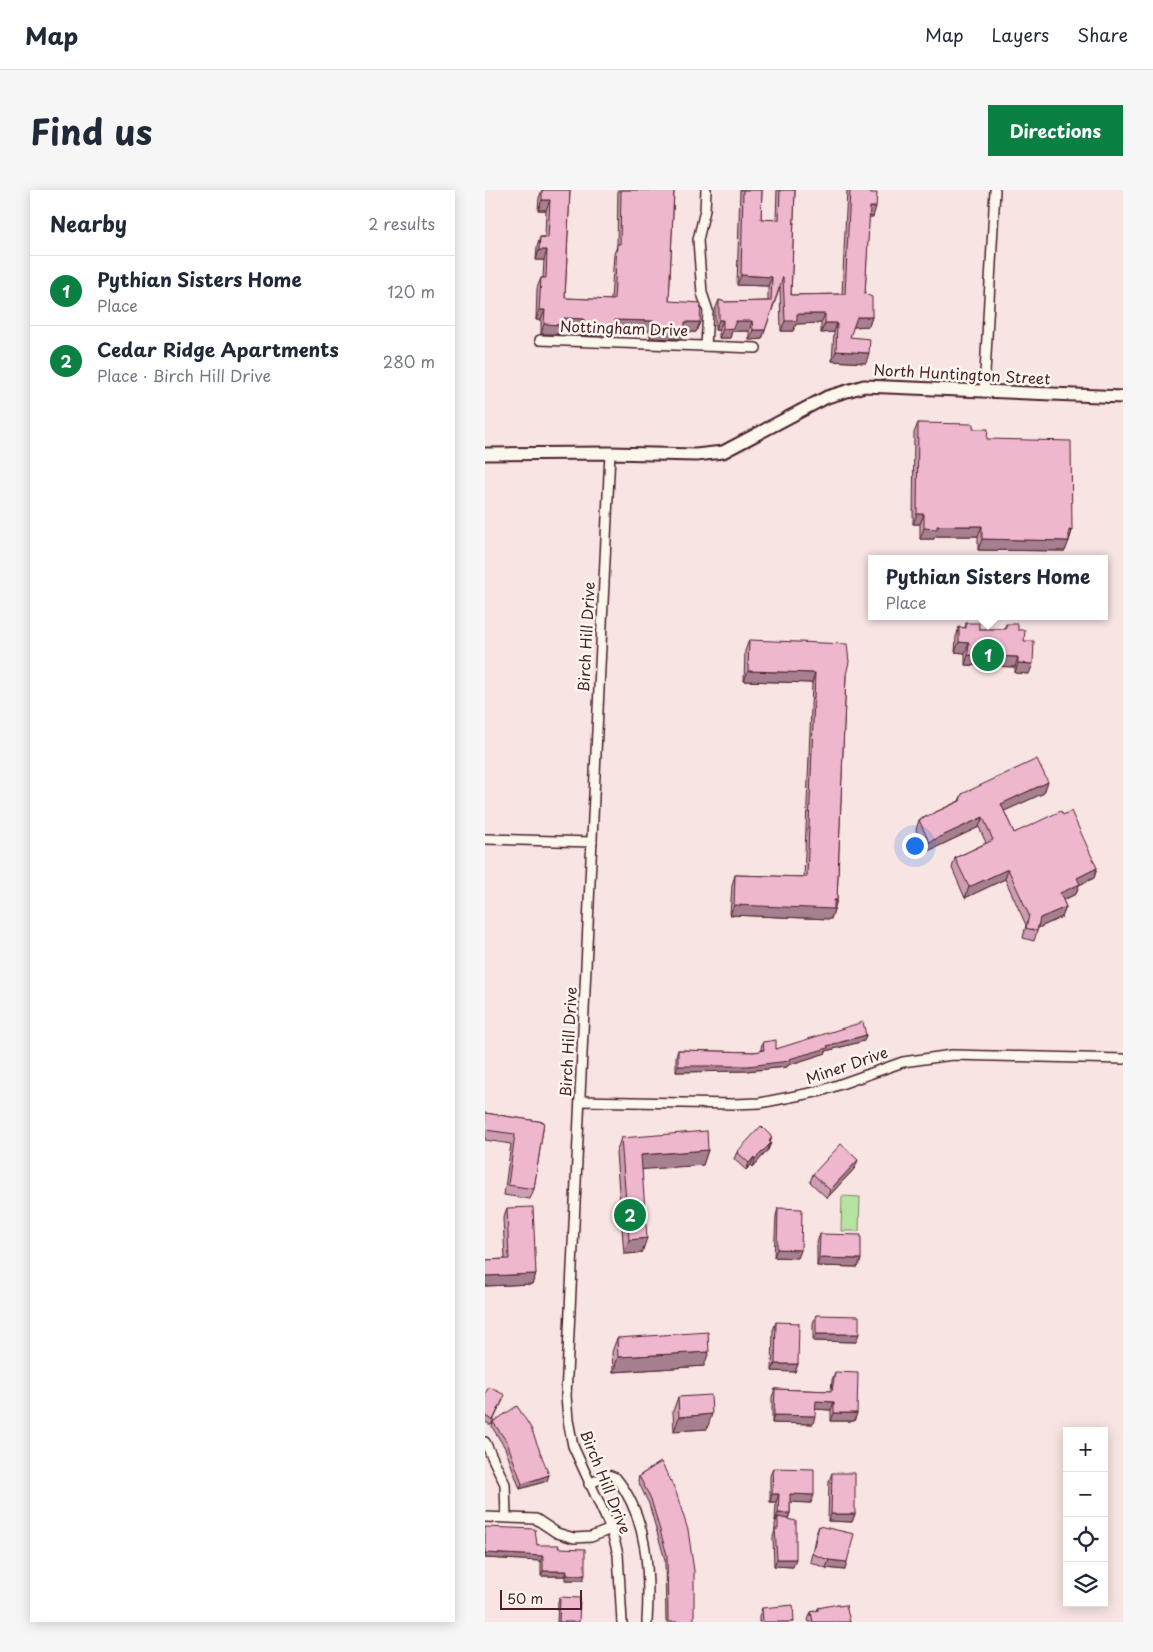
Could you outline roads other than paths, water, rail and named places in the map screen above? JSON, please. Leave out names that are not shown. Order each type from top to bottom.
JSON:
[{"type":"street","name":"Nottingham Drive","points":[[706,190],[705,210],[698,240],[702,293],[708,311],[706,346]]},
{"type":"street","points":[[984,392],[995,190]]},
{"type":"street","name":"Nottingham Drive","points":[[540,340],[756,348]]},
{"type":"street","name":"North Huntington Street","points":[[485,454],[609,453],[696,455],[723,452],[827,397],[864,386],[1123,397]]},
{"type":"street","name":"Birch Hill Drive","points":[[609,453],[566,1396],[572,1440],[589,1484],[611,1529],[621,1572],[622,1622]]},
{"type":"street","points":[[485,839],[592,842]]},
{"type":"street","name":"Miner Drive","points":[[580,1101],[760,1103],[821,1091],[903,1062],[951,1055],[1123,1059]]},
{"type":"street","points":[[485,1442],[505,1484],[506,1517]]},
{"type":"street","points":[[589,1484],[608,1476],[616,1478],[635,1514],[646,1557],[647,1622]]},
{"type":"street","points":[[485,1517],[536,1519],[557,1533],[574,1538],[591,1536],[611,1529]]},
{"type":"place","name":"Pythian Sisters Home","points":[[988,655]]},
{"type":"place","name":"Cedar Ridge Apartments","points":[[630,1215]]}]
